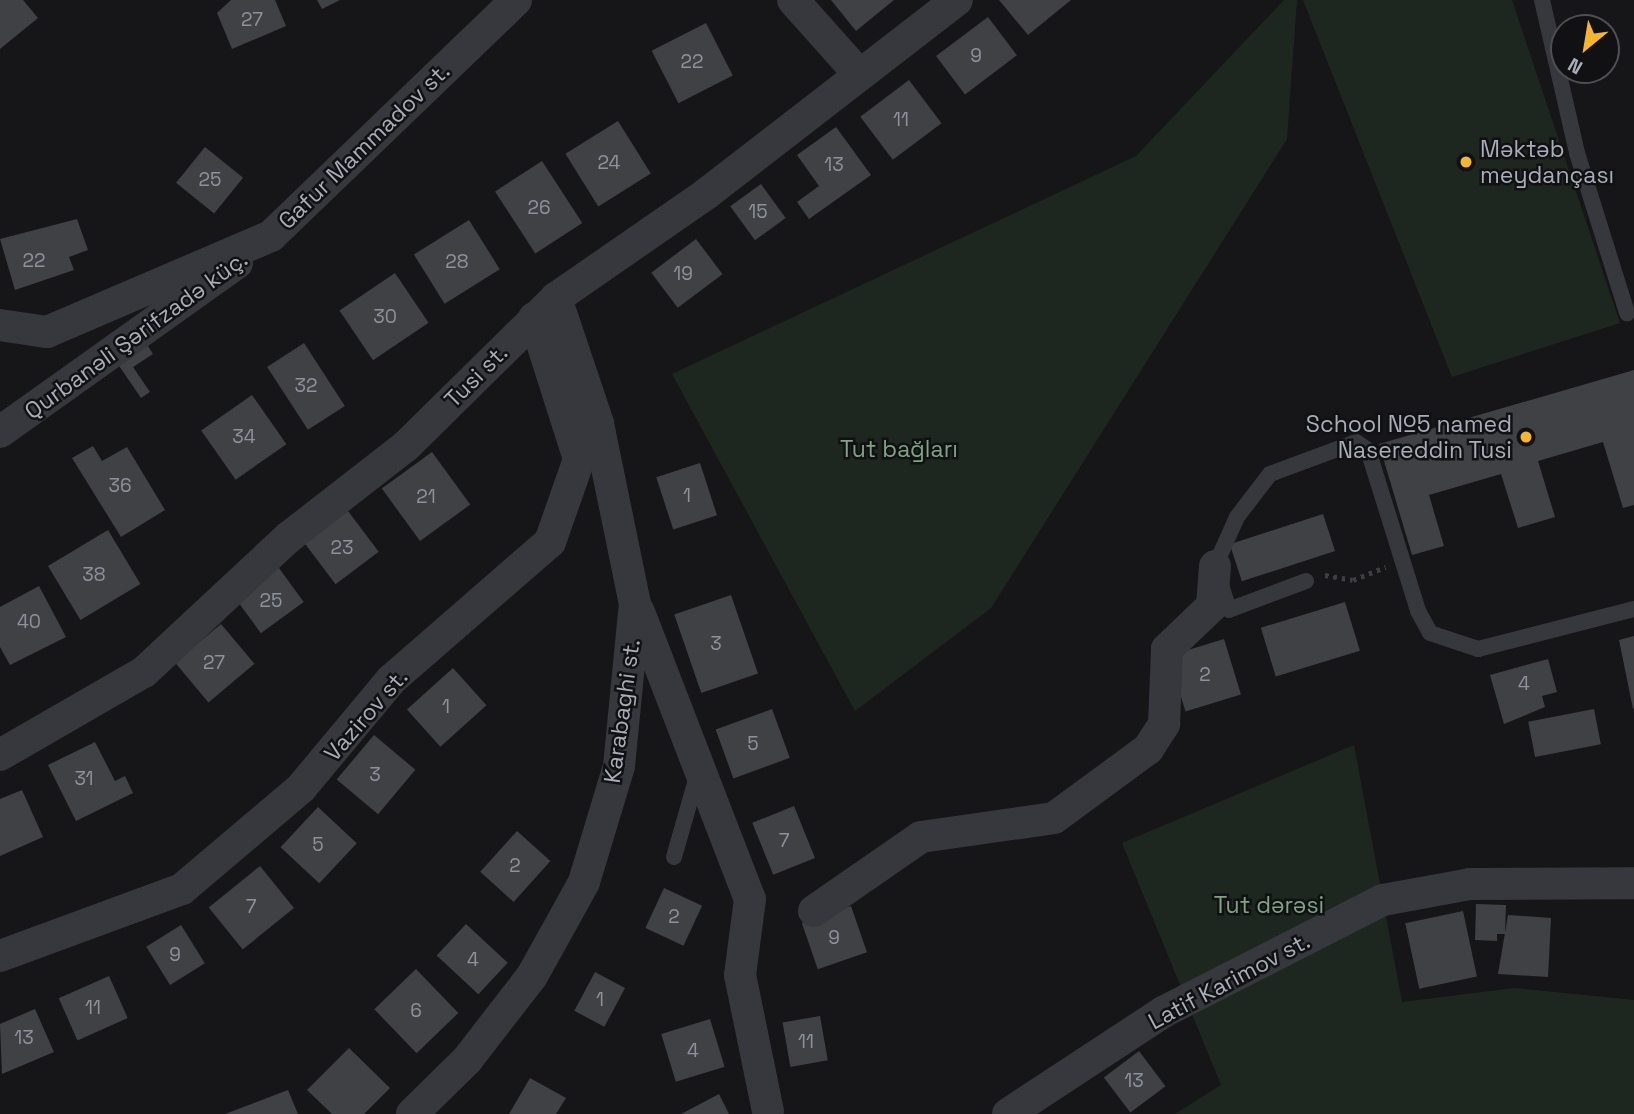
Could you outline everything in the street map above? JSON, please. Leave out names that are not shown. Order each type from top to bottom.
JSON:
[{"type":"street","name":"Gafur Mammadov st.","points":[[0,325],[47,332],[271,236],[516,0]]},
{"type":"street","points":[[793,0],[859,74]]},
{"type":"street","name":"Tusi st.","points":[[0,755],[144,672],[289,537],[406,446],[545,308],[706,194],[957,0]]},
{"type":"street","name":"Qurbanəli Şərifzadə küç.","points":[[0,432],[271,236]]},
{"type":"street","name":"Karabaghi st.","points":[[412,1114],[467,1060],[532,976],[584,882],[619,766],[635,604],[598,422],[545,308]]},
{"type":"street","name":"Vazirov st.","points":[[0,956],[182,889],[301,788],[391,680],[550,542],[579,459],[545,308]]},
{"type":"street","points":[[814,911],[920,837],[1054,818],[1148,750],[1164,724],[1167,649],[1213,606],[1215,566]]},
{"type":"street","points":[[635,604],[750,899],[740,975],[768,1111]]},
{"type":"street","name":"Latif Karimov st.","points":[[1008,1114],[1163,1012],[1383,900],[1470,884],[1634,883]]},
{"type":"lane","points":[[1542,0],[1574,142],[1627,313]]},
{"type":"lane","points":[[1306,581],[1229,610],[1215,566],[1237,517],[1270,474],[1356,442],[1368,450],[1402,561],[1430,633],[1478,649],[1634,609]]},
{"type":"lane","points":[[674,857],[700,767]]},
{"type":"path","points":[[1306,581],[1334,572],[1353,580],[1402,561]]},
{"type":"green space","name":"Tut bağları","points":[[1284,0],[1297,0],[1287,139],[991,608],[855,711],[672,374],[1136,156]]},
{"type":"green space","name":"Məktəb meydançası","points":[[1303,0],[1512,0],[1620,323],[1452,377]]},
{"type":"green space","name":"Tut dərəsi","points":[[1354,745],[1402,1002],[1514,988],[1634,1000],[1634,1114],[1175,1114],[1221,1085],[1122,843]]},
{"type":"building","points":[[0,0],[23,0],[38,18],[0,49]]},
{"type":"building","points":[[231,0],[275,0],[286,26],[232,49],[217,13]]},
{"type":"building","points":[[317,0],[340,0],[322,9]]},
{"type":"building","points":[[831,0],[894,0],[856,31]]},
{"type":"building","points":[[999,0],[1071,0],[1028,35]]},
{"type":"building","points":[[988,17],[1017,55],[965,94],[936,56]]},
{"type":"building","points":[[706,23],[733,76],[678,103],[652,51]]},
{"type":"building","points":[[909,80],[941,123],[893,160],[860,117]]},
{"type":"building","points":[[618,121],[651,174],[598,206],[565,154]]},
{"type":"building","points":[[836,127],[871,175],[809,219],[797,202],[819,186],[797,155]]},
{"type":"building","points":[[205,147],[243,178],[214,214],[176,183]]},
{"type":"building","points":[[542,161],[582,223],[535,254],[495,191]]},
{"type":"building","points":[[761,184],[786,218],[755,240],[730,206]]},
{"type":"building","points":[[77,219],[88,250],[69,257],[74,270],[15,290],[0,239]]},
{"type":"building","points":[[469,220],[500,269],[445,304],[414,254]]},
{"type":"building","points":[[696,239],[722,274],[678,308],[651,273]]},
{"type":"building","points":[[395,273],[429,323],[373,360],[339,310]]},
{"type":"building","points":[[144,340],[153,354],[133,367],[150,392],[141,398],[115,360]]},
{"type":"building","points":[[304,343],[345,406],[308,430],[267,367]]},
{"type":"building","points":[[1634,370],[1634,505],[1623,508],[1603,442],[1538,461],[1555,517],[1518,528],[1501,474],[1429,495],[1444,546],[1412,555],[1379,444]]},
{"type":"building","points":[[252,395],[286,444],[236,480],[201,431]]},
{"type":"building","points":[[93,446],[102,461],[127,447],[165,510],[121,537],[72,458]]},
{"type":"building","points":[[432,452],[470,505],[420,541],[382,488]]},
{"type":"building","points":[[700,463],[717,515],[673,530],[656,477]]},
{"type":"building","points":[[348,511],[379,552],[336,584],[305,543]]},
{"type":"building","points":[[1323,514],[1335,551],[1242,581],[1230,544]]},
{"type":"building","points":[[108,530],[140,584],[80,620],[48,566]]},
{"type":"building","points":[[279,568],[304,602],[261,633],[236,599]]},
{"type":"building","points":[[39,586],[66,637],[10,665],[0,647],[0,607]]},
{"type":"building","points":[[731,595],[758,673],[701,693],[674,615]]},
{"type":"building","points":[[1345,602],[1360,651],[1276,677],[1261,628]]},
{"type":"building","points":[[221,624],[254,664],[208,702],[175,663]]},
{"type":"building","points":[[1634,636],[1634,708],[1633,709],[1619,640]]},
{"type":"building","points":[[1224,639],[1241,694],[1185,711],[1169,656]]},
{"type":"building","points":[[1548,659],[1557,692],[1542,696],[1545,707],[1504,724],[1490,675]]},
{"type":"building","points":[[453,668],[486,705],[440,747],[407,709]]},
{"type":"building","points":[[772,709],[790,758],[733,778],[716,730]]},
{"type":"building","points":[[1594,709],[1601,744],[1535,757],[1528,722]]},
{"type":"building","points":[[374,735],[415,770],[378,814],[337,779]]},
{"type":"building","points":[[95,742],[115,781],[125,776],[133,793],[76,821],[48,765]]},
{"type":"building","points":[[22,790],[43,837],[0,856],[0,799]]},
{"type":"building","points":[[794,806],[815,858],[773,875],[752,823]]},
{"type":"building","points":[[318,807],[357,843],[319,883],[280,847]]},
{"type":"building","points":[[517,831],[550,861],[514,902],[480,872]]},
{"type":"building","points":[[260,866],[294,908],[243,950],[209,908]]},
{"type":"building","points":[[664,888],[702,906],[683,946],[645,928]]},
{"type":"building","points":[[1476,904],[1506,905],[1505,934],[1497,934],[1497,941],[1475,940]]},
{"type":"building","points":[[851,906],[867,952],[818,969],[802,923]]},
{"type":"building","points":[[1463,911],[1477,977],[1419,989],[1405,923]]},
{"type":"building","points":[[1508,915],[1551,918],[1548,977],[1498,974]]},
{"type":"building","points":[[466,924],[508,963],[478,994],[437,955]]},
{"type":"building","points":[[181,925],[205,963],[170,985],[146,947]]},
{"type":"building","points":[[416,969],[458,1013],[417,1053],[374,1009]]},
{"type":"building","points":[[595,972],[625,988],[604,1027],[574,1011]]},
{"type":"building","points":[[109,976],[128,1018],[77,1040],[59,998]]},
{"type":"building","points":[[35,1009],[54,1052],[2,1074],[0,1024]]},
{"type":"building","points":[[820,1016],[828,1060],[790,1067],[783,1023]]},
{"type":"building","points":[[710,1019],[725,1067],[676,1082],[661,1034]]},
{"type":"building","points":[[349,1048],[390,1088],[364,1114],[332,1114],[307,1090]]},
{"type":"building","points":[[1139,1051],[1165,1086],[1130,1113],[1104,1077]]},
{"type":"building","points":[[530,1078],[566,1098],[556,1114],[509,1114]]},
{"type":"building","points":[[288,1090],[298,1114],[225,1114]]},
{"type":"building","points":[[719,1094],[729,1114],[681,1114]]},
{"type":"place","name":"Məktəb meydançası","points":[[1466,162]]},
{"type":"place","name":"School №5 named Nasereddin Tusi","points":[[1526,437]]}]
